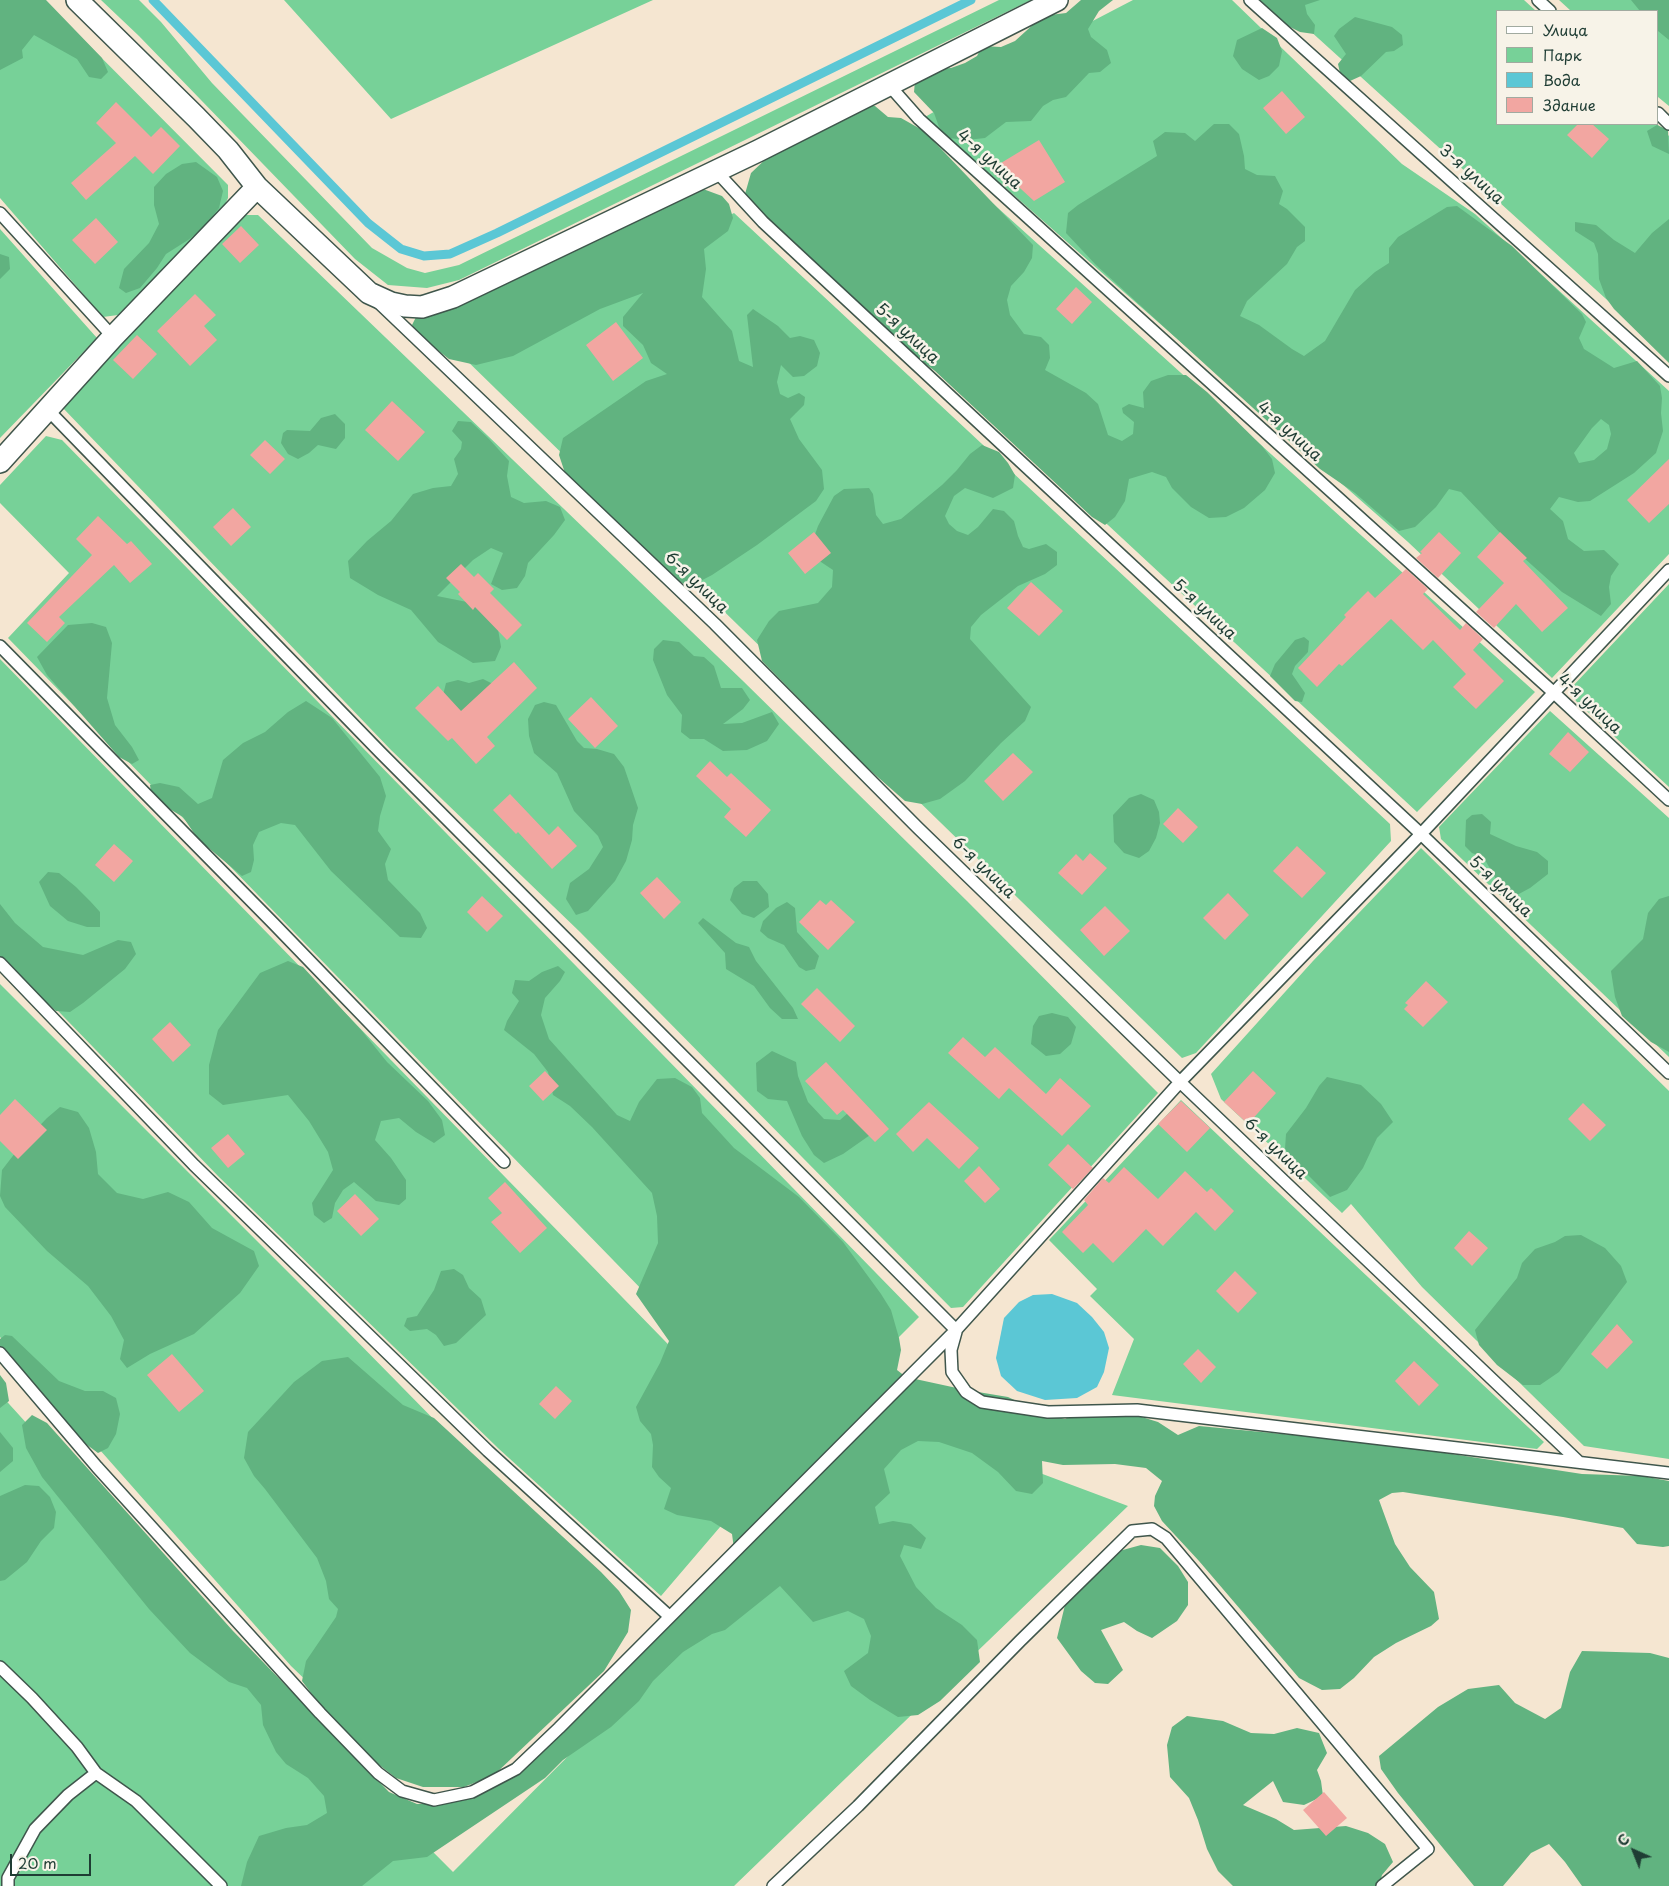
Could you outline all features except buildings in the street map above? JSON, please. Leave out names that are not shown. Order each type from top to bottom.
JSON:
[{"type":"street","points":[[77,0],[228,150],[257,187],[369,293],[392,303],[422,308],[435,304],[716,170],[1057,0]]},
{"type":"street","points":[[0,462],[112,337],[257,187]]},
{"type":"lane","name":"3-я улица","points":[[1250,0],[1669,376]]},
{"type":"lane","points":[[1538,0],[1549,10]]},
{"type":"lane","name":"4-я улица","points":[[889,85],[919,119],[1553,692],[1669,800]]},
{"type":"lane","points":[[1659,114],[1669,124]]},
{"type":"lane","name":"5-я улица","points":[[716,170],[763,222],[1421,834],[1669,1073]]},
{"type":"lane","points":[[0,213],[112,337]]},
{"type":"lane","name":"6-я улица","points":[[369,293],[715,624],[918,828],[1180,1082],[1579,1462]]},
{"type":"lane","points":[[47,409],[387,759],[956,1330]]},
{"type":"lane","points":[[0,1353],[98,1467],[320,1713],[378,1774],[402,1791],[434,1800],[472,1792],[516,1769],[559,1728],[956,1330],[1180,1082],[1421,834],[1669,570]]},
{"type":"lane","points":[[0,646],[273,923],[504,1162]]},
{"type":"lane","points":[[0,963],[194,1165],[488,1451],[669,1616]]},
{"type":"lane","points":[[956,1330],[951,1350],[952,1372],[966,1392],[982,1402],[1048,1412],[1137,1410],[1669,1473]]},
{"type":"lane","points":[[773,1886],[858,1806],[1020,1641],[1132,1531],[1152,1529],[1166,1538],[1428,1849],[1382,1886]]},
{"type":"lane","points":[[0,1667],[32,1698],[96,1772],[136,1801],[222,1886]]},
{"type":"lane","points":[[8,1886],[8,1878],[35,1828],[68,1795],[96,1772]]},
{"type":"green space","points":[[0,0],[44,0],[228,185],[228,198],[223,209],[118,315],[103,317],[0,198]]},
{"type":"green space","points":[[0,0],[46,0],[102,58],[108,72],[101,79],[89,77],[77,59],[34,35],[22,50],[23,58],[0,70]]},
{"type":"green space","points":[[101,0],[139,0],[161,22],[212,83],[372,248],[407,268],[425,273],[459,265],[999,0],[1031,0],[459,280],[427,288],[388,285],[355,259],[139,36]]},
{"type":"green space","points":[[284,0],[653,0],[391,119]]},
{"type":"green space","points":[[1081,0],[1113,0],[1099,11],[1088,29],[1091,37],[1107,50],[1111,63],[1100,72],[1089,73],[1066,97],[1053,100],[1043,106],[1031,121],[1006,122],[985,138],[967,140],[948,138],[939,127],[934,113],[914,92],[915,81],[938,69],[951,68],[965,63],[977,56],[982,46],[1001,47],[1015,41],[1037,21],[1050,15],[1066,13]]},
{"type":"green space","points":[[1133,0],[1232,0],[1402,164],[1475,214],[1669,391],[1669,554],[1552,678],[1408,542],[925,117],[1085,25]]},
{"type":"green space","points":[[1251,0],[1320,0],[1305,5],[1307,14],[1315,25],[1314,34],[1300,32],[1286,25]]},
{"type":"green space","points":[[1276,0],[1524,0],[1535,10],[1496,10],[1496,125],[1658,125],[1669,136],[1669,356]]},
{"type":"green space","points":[[1559,0],[1669,0],[1669,106],[1659,98],[1659,10],[1570,10]]},
{"type":"green space","points":[[1631,0],[1669,0],[1669,40],[1659,32],[1659,10],[1639,10]]},
{"type":"green space","points":[[1355,17],[1392,27],[1402,35],[1403,45],[1394,51],[1386,52],[1361,76],[1350,81],[1340,73],[1338,64],[1346,54],[1334,36],[1339,29]]},
{"type":"green space","points":[[1262,28],[1277,38],[1282,51],[1279,66],[1269,76],[1259,80],[1242,69],[1233,56],[1237,40]]},
{"type":"green space","points":[[860,106],[875,106],[888,117],[901,118],[924,131],[1033,245],[1032,258],[1024,272],[1011,286],[1007,300],[1010,315],[1024,334],[1041,337],[1049,345],[1050,358],[1045,370],[1086,393],[1098,404],[1108,435],[1122,441],[1133,434],[1134,422],[1123,413],[1122,408],[1129,404],[1144,408],[1143,392],[1151,381],[1168,375],[1186,375],[1207,392],[1262,446],[1272,459],[1275,473],[1265,490],[1244,508],[1226,517],[1209,518],[1191,507],[1172,488],[1166,477],[1152,472],[1129,479],[1125,501],[1115,517],[1105,525],[1092,517],[935,371],[901,346],[781,232],[745,194],[751,173],[771,154]]},
{"type":"green space","points":[[1214,124],[1229,124],[1239,134],[1245,169],[1257,175],[1275,176],[1283,191],[1279,204],[1287,209],[1305,227],[1305,241],[1297,247],[1287,264],[1247,301],[1240,316],[1259,325],[1304,356],[1325,341],[1355,290],[1375,272],[1389,263],[1389,248],[1398,237],[1447,207],[1457,206],[1512,246],[1582,314],[1586,322],[1579,338],[1584,349],[1614,368],[1637,361],[1660,386],[1663,431],[1656,453],[1634,473],[1590,501],[1578,502],[1559,497],[1550,509],[1563,521],[1568,539],[1584,551],[1604,550],[1619,564],[1611,576],[1609,587],[1611,604],[1601,616],[1562,592],[1523,557],[1461,492],[1449,489],[1436,507],[1415,527],[1399,531],[1355,493],[1320,469],[1096,265],[1066,233],[1068,213],[1157,156],[1153,141],[1165,132],[1185,133],[1195,141]],"holes":[[[1601,419],[1609,425],[1611,434],[1607,449],[1594,460],[1579,463],[1574,453],[1592,428]]]},
{"type":"green space","points":[[1657,125],[1668,130],[1669,154],[1652,146],[1647,131]]},
{"type":"green space","points":[[907,126],[1535,692],[1417,812],[757,199]]},
{"type":"green space","points":[[196,162],[217,177],[223,191],[219,208],[203,228],[166,254],[140,288],[126,293],[119,288],[124,269],[149,243],[159,224],[154,205],[154,187],[166,174],[182,164]]},
{"type":"green space","points":[[703,189],[722,196],[729,204],[733,218],[728,231],[704,249],[706,269],[702,297],[732,331],[739,361],[753,367],[747,315],[753,309],[778,326],[790,338],[800,336],[814,340],[820,353],[817,366],[804,376],[793,377],[781,365],[777,382],[780,394],[788,398],[799,393],[805,397],[804,405],[790,419],[799,439],[822,470],[824,489],[816,501],[757,545],[712,575],[689,587],[665,573],[600,513],[565,473],[559,455],[563,438],[646,381],[667,374],[651,363],[643,345],[623,326],[623,317],[643,293],[600,309],[513,356],[476,365],[449,359],[417,334],[412,325],[417,315]]},
{"type":"green space","points":[[734,213],[1390,824],[1391,841],[1196,1053],[1182,1058],[457,351]]},
{"type":"green space","points":[[245,215],[258,215],[742,680],[967,901],[1158,1093],[963,1307],[951,1308],[580,932],[391,750],[62,407]]},
{"type":"green space","points":[[1669,219],[1669,363],[1614,309],[1606,298],[1599,279],[1598,254],[1594,243],[1575,231],[1575,222],[1596,225],[1614,240],[1635,253],[1652,233]]},
{"type":"green space","points":[[0,229],[97,338],[0,438]]},
{"type":"green space","points":[[0,254],[9,257],[10,269],[0,279]]},
{"type":"green space","points":[[335,414],[345,424],[345,438],[336,449],[318,445],[298,459],[288,454],[281,443],[283,433],[287,430],[310,431],[321,418]]},
{"type":"green space","points":[[458,421],[471,422],[509,461],[507,476],[511,497],[524,503],[546,501],[560,507],[565,520],[528,563],[525,576],[517,588],[502,590],[491,584],[503,553],[491,548],[473,560],[437,596],[482,605],[496,617],[501,647],[495,661],[473,663],[438,642],[411,610],[378,595],[350,578],[348,561],[367,541],[391,521],[413,494],[433,488],[451,486],[458,474],[454,459],[461,449],[462,442],[452,431]]},
{"type":"green space","points":[[46,436],[62,440],[919,1317],[792,1444],[8,638],[69,573],[0,503],[0,485]]},
{"type":"green space","points":[[982,445],[999,452],[1008,463],[1015,475],[1013,488],[993,498],[965,488],[954,496],[945,516],[949,524],[957,531],[968,535],[978,527],[993,509],[1004,511],[1014,521],[1023,547],[1029,549],[1046,544],[1057,552],[1057,565],[1045,574],[1018,586],[981,615],[971,627],[970,639],[1031,707],[1025,721],[965,781],[940,799],[922,804],[905,801],[864,765],[762,661],[757,640],[769,621],[779,611],[818,603],[832,587],[833,570],[815,558],[811,546],[818,526],[834,496],[844,489],[869,488],[873,494],[876,515],[883,524],[901,519],[942,485],[970,454]]},
{"type":"green space","points":[[1669,584],[1669,787],[1576,701],[1571,688]]},
{"type":"green space","points":[[92,623],[106,627],[112,643],[107,698],[115,725],[132,747],[139,760],[132,764],[119,757],[47,675],[37,657],[68,625]]},
{"type":"green space","points":[[1304,637],[1309,641],[1308,652],[1295,666],[1292,674],[1305,693],[1302,702],[1295,701],[1270,676],[1275,664],[1295,640]]},
{"type":"green space","points":[[663,640],[679,642],[694,656],[704,657],[714,666],[721,688],[742,688],[750,700],[743,709],[723,724],[742,723],[772,712],[779,724],[767,741],[747,750],[723,751],[704,739],[690,739],[681,732],[682,715],[667,695],[653,660],[654,649]]},
{"type":"green space","points":[[0,659],[779,1458],[661,1596],[499,1449],[219,1177],[0,951]]},
{"type":"green space","points":[[483,679],[499,687],[461,722],[443,695],[446,683],[458,680],[469,683]]},
{"type":"green space","points":[[306,701],[332,718],[380,777],[386,796],[378,831],[391,849],[385,864],[388,880],[420,913],[427,928],[421,938],[400,937],[331,871],[295,825],[281,823],[259,832],[253,845],[254,860],[251,872],[242,876],[198,839],[183,817],[163,805],[151,792],[150,785],[160,783],[179,787],[198,804],[212,798],[223,760],[243,743],[265,732],[288,712]]},
{"type":"green space","points":[[544,702],[556,705],[577,741],[584,748],[597,749],[614,754],[624,767],[638,808],[626,861],[615,881],[588,911],[576,915],[566,899],[570,883],[589,869],[603,847],[598,836],[574,811],[557,773],[534,753],[529,736],[528,719],[535,705]]},
{"type":"green space","points":[[1550,711],[1669,818],[1669,1057],[1441,839],[1439,827]]},
{"type":"green space","points":[[1141,794],[1154,800],[1159,812],[1160,823],[1156,838],[1149,851],[1139,858],[1124,853],[1114,842],[1113,815],[1129,798]]},
{"type":"green space","points":[[1482,814],[1491,822],[1490,834],[1516,846],[1537,852],[1548,861],[1548,874],[1517,895],[1507,890],[1497,881],[1484,858],[1472,853],[1465,846],[1466,820],[1472,815]]},
{"type":"green space","points":[[1421,848],[1669,1091],[1669,1459],[1584,1446],[1422,1287],[1351,1204],[1342,1213],[1221,1099],[1211,1074],[1313,961]]},
{"type":"green space","points":[[48,872],[59,873],[90,901],[100,912],[100,927],[87,927],[68,921],[50,906],[39,882]]},
{"type":"green space","points":[[743,881],[757,881],[768,894],[769,907],[754,918],[742,914],[730,900],[734,888]]},
{"type":"green space","points":[[1669,896],[1669,1052],[1651,1042],[1622,1016],[1615,997],[1611,971],[1643,939],[1648,913],[1659,899]]},
{"type":"green space","points":[[787,902],[795,908],[797,932],[819,956],[815,969],[806,971],[799,967],[784,945],[768,938],[760,931],[763,921],[776,908]]},
{"type":"green space","points":[[0,904],[15,923],[43,947],[83,955],[118,940],[131,942],[136,954],[125,969],[83,1003],[70,1012],[56,1011],[16,976],[0,957]]},
{"type":"green space","points":[[703,918],[736,943],[749,947],[756,961],[793,1008],[798,1019],[782,1019],[770,1008],[754,986],[726,969],[725,953],[698,923]]},
{"type":"green space","points":[[288,961],[303,967],[362,1031],[387,1062],[428,1101],[442,1120],[445,1135],[434,1143],[416,1132],[399,1118],[381,1121],[375,1140],[391,1158],[406,1180],[406,1199],[399,1205],[376,1201],[354,1182],[343,1190],[335,1203],[332,1218],[324,1223],[314,1215],[312,1203],[333,1170],[328,1152],[309,1121],[288,1095],[223,1105],[209,1094],[209,1065],[218,1030],[260,973]]},
{"type":"green space","points":[[558,966],[565,972],[560,981],[545,998],[541,1015],[549,1039],[617,1115],[630,1121],[639,1102],[657,1079],[675,1078],[692,1087],[700,1098],[702,1113],[734,1148],[799,1197],[843,1242],[891,1310],[901,1350],[897,1370],[906,1377],[1008,1397],[1040,1412],[1065,1419],[1086,1408],[1106,1406],[1158,1422],[1178,1435],[1199,1426],[1387,1444],[1582,1474],[1642,1476],[1669,1481],[1669,1546],[1637,1544],[1623,1528],[1403,1492],[1392,1493],[1379,1500],[1395,1544],[1410,1567],[1434,1592],[1439,1619],[1431,1626],[1396,1643],[1374,1657],[1354,1678],[1340,1689],[1322,1690],[1299,1678],[1199,1561],[1162,1521],[1154,1506],[1155,1496],[1162,1481],[1146,1468],[1115,1464],[1063,1465],[1042,1461],[1043,1483],[1032,1494],[1016,1491],[998,1472],[972,1453],[939,1442],[918,1441],[901,1450],[884,1469],[890,1493],[875,1507],[879,1524],[893,1521],[911,1524],[926,1538],[921,1549],[904,1545],[900,1556],[916,1587],[936,1608],[962,1625],[977,1640],[980,1662],[940,1701],[918,1715],[898,1717],[870,1700],[851,1686],[844,1671],[868,1653],[871,1636],[864,1619],[848,1611],[813,1622],[780,1586],[725,1630],[712,1634],[683,1652],[653,1681],[639,1701],[611,1727],[563,1760],[545,1778],[427,1857],[393,1861],[362,1886],[241,1886],[247,1862],[259,1836],[286,1828],[307,1825],[327,1813],[324,1796],[308,1778],[286,1764],[276,1752],[263,1725],[261,1705],[247,1688],[229,1682],[190,1653],[149,1609],[42,1477],[26,1448],[22,1425],[32,1415],[47,1423],[233,1631],[389,1792],[417,1804],[450,1803],[473,1797],[516,1775],[638,1654],[668,1609],[735,1556],[732,1534],[711,1521],[677,1515],[664,1509],[671,1488],[659,1477],[652,1467],[653,1445],[651,1434],[640,1421],[636,1407],[660,1363],[669,1341],[636,1294],[658,1243],[657,1216],[652,1193],[592,1127],[570,1106],[553,1095],[548,1072],[534,1054],[504,1030],[519,1001],[512,993],[515,980],[529,981],[542,972]]},
{"type":"green space","points":[[0,984],[344,1328],[621,1610],[391,1762],[291,1666],[0,1337]]},
{"type":"green space","points":[[1052,1013],[1068,1017],[1076,1027],[1071,1044],[1060,1054],[1046,1056],[1031,1044],[1033,1026],[1039,1016]]},
{"type":"green space","points":[[772,1051],[796,1062],[798,1076],[808,1102],[824,1119],[840,1120],[857,1105],[880,1128],[843,1154],[824,1163],[814,1155],[802,1136],[787,1101],[768,1099],[757,1091],[756,1063]]},
{"type":"green space","points":[[1327,1077],[1361,1085],[1381,1104],[1393,1122],[1377,1138],[1363,1168],[1347,1190],[1330,1197],[1293,1160],[1285,1149],[1286,1134]]},
{"type":"green space","points":[[1181,1100],[1544,1442],[1537,1449],[1112,1395],[1134,1339],[1090,1296],[1097,1289],[1049,1240]]},
{"type":"green space","points":[[60,1107],[78,1112],[89,1128],[96,1152],[98,1174],[117,1193],[143,1199],[168,1192],[189,1202],[212,1228],[254,1251],[259,1266],[240,1293],[194,1334],[150,1354],[127,1368],[120,1359],[124,1340],[111,1316],[88,1286],[47,1251],[5,1207],[0,1196],[2,1170],[22,1144]]},
{"type":"green space","points":[[1581,1235],[1605,1248],[1621,1266],[1627,1282],[1559,1372],[1540,1385],[1523,1385],[1497,1365],[1479,1345],[1475,1330],[1517,1278],[1522,1263],[1535,1249],[1555,1242],[1565,1236]]},
{"type":"green space","points":[[454,1269],[463,1275],[469,1288],[481,1299],[486,1315],[456,1343],[444,1346],[436,1335],[427,1329],[410,1331],[404,1326],[407,1318],[417,1316],[434,1290],[441,1271]]},
{"type":"green space","points":[[5,1335],[12,1336],[59,1381],[85,1391],[103,1391],[116,1398],[120,1414],[116,1434],[108,1448],[98,1453],[79,1439],[0,1348],[0,1339]]},
{"type":"green space","points":[[348,1357],[403,1405],[434,1418],[601,1572],[619,1591],[631,1610],[628,1632],[604,1671],[494,1775],[464,1787],[423,1787],[396,1778],[360,1750],[302,1681],[306,1661],[336,1617],[338,1609],[329,1599],[326,1581],[317,1558],[254,1476],[244,1458],[248,1432],[294,1382],[322,1361]]},
{"type":"green space","points":[[0,1375],[6,1383],[9,1401],[0,1408]]},
{"type":"green space","points":[[0,1394],[238,1656],[453,1872],[901,1421],[1128,1506],[734,1886],[0,1886]]},
{"type":"green space","points":[[0,1432],[13,1448],[13,1461],[0,1472]]},
{"type":"green space","points":[[25,1485],[39,1486],[50,1497],[56,1512],[54,1528],[41,1541],[27,1562],[5,1580],[0,1581],[0,1496]]},
{"type":"green space","points":[[1141,1545],[1160,1548],[1178,1566],[1188,1582],[1188,1605],[1177,1621],[1152,1638],[1124,1622],[1101,1630],[1123,1670],[1108,1684],[1095,1683],[1081,1671],[1057,1638],[1065,1605],[1119,1551]]},
{"type":"green space","points":[[1582,1651],[1650,1653],[1669,1658],[1669,1886],[1582,1886],[1549,1844],[1531,1853],[1503,1886],[1474,1886],[1398,1793],[1381,1769],[1379,1756],[1438,1707],[1468,1689],[1499,1685],[1515,1703],[1545,1719],[1561,1708],[1570,1672]]},
{"type":"green space","points":[[1187,1716],[1223,1721],[1251,1733],[1274,1734],[1297,1728],[1319,1733],[1327,1753],[1317,1770],[1323,1796],[1304,1805],[1283,1802],[1273,1781],[1243,1805],[1276,1819],[1294,1830],[1346,1826],[1368,1833],[1385,1844],[1393,1862],[1382,1875],[1379,1886],[1233,1886],[1218,1871],[1207,1849],[1189,1798],[1170,1777],[1167,1745],[1172,1727]]},
{"type":"water","points":[[1052,1294],[1077,1303],[1092,1317],[1104,1332],[1109,1348],[1104,1372],[1097,1387],[1077,1398],[1045,1400],[1017,1391],[1001,1376],[996,1358],[1004,1318],[1019,1302],[1033,1295]]},
{"type":"waterway","points":[[153,0],[368,223],[401,249],[424,256],[450,254],[497,233],[971,0]]}]
